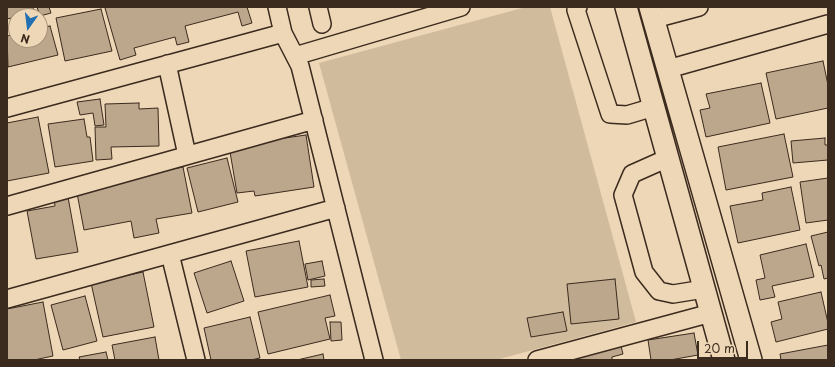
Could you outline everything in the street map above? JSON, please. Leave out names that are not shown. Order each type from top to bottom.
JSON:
[{"type":"street","points":[[277,7],[283,33],[300,66],[374,360]]},
{"type":"street","points":[[318,7],[322,24]]},
{"type":"street","points":[[295,56],[462,7]]},
{"type":"street","points":[[578,7],[576,10],[610,114],[627,115],[654,108]]},
{"type":"street","points":[[626,7],[724,360]]},
{"type":"street","points":[[699,7],[652,13],[751,360]]},
{"type":"street","points":[[668,69],[828,24]]},
{"type":"street","points":[[7,108],[283,33]]},
{"type":"street","points":[[167,64],[186,156]]},
{"type":"street","points":[[7,206],[314,120]]},
{"type":"street","points":[[668,158],[632,174],[623,195],[644,272],[659,291],[673,294],[704,289]]},
{"type":"street","points":[[7,299],[336,208]]},
{"type":"street","points":[[170,254],[196,360]]},
{"type":"street","points":[[536,360],[711,313]]},
{"type":"shaded area","points":[[526,7],[550,7],[636,322],[496,360],[401,360],[319,63]]},
{"type":"building","points":[[7,7],[33,7],[8,8],[7,19]]},
{"type":"building","points":[[49,7],[51,13],[48,14],[48,8],[37,8]]},
{"type":"building","points":[[247,7],[252,23],[242,26],[238,12],[185,26],[189,42],[177,45],[175,37],[134,48],[136,55],[120,60],[105,8]]},
{"type":"building","points":[[101,9],[112,51],[65,61],[56,18]]},
{"type":"building","points":[[48,26],[50,26],[58,55],[8,67],[7,36],[8,48],[48,48]]},
{"type":"building","points":[[823,61],[828,85],[828,108],[776,119],[766,73]]},
{"type":"building","points":[[761,83],[770,123],[706,137],[700,110],[710,108],[706,94]]},
{"type":"building","points":[[100,99],[104,125],[95,126],[93,113],[80,115],[77,102]]},
{"type":"building","points":[[139,103],[139,109],[158,108],[159,146],[111,147],[112,159],[96,160],[95,127],[106,127],[105,104]]},
{"type":"building","points":[[38,117],[49,173],[7,181],[7,123]]},
{"type":"building","points":[[84,119],[87,137],[90,137],[93,161],[55,167],[48,124]]},
{"type":"building","points":[[784,134],[793,177],[726,190],[718,147]]},
{"type":"building","points":[[306,135],[314,187],[255,196],[254,191],[237,193],[229,146]]},
{"type":"building","points":[[825,138],[825,145],[828,145],[828,160],[793,163],[791,141]]},
{"type":"building","points":[[227,158],[238,202],[198,212],[187,168]]},
{"type":"building","points":[[183,167],[192,213],[156,219],[159,233],[134,238],[131,221],[84,230],[76,188]]},
{"type":"building","points":[[828,178],[828,220],[806,223],[800,182]]},
{"type":"building","points":[[791,187],[800,230],[738,243],[730,206],[763,200],[762,193]]},
{"type":"building","points":[[68,197],[78,252],[36,259],[27,211],[55,206],[54,199]]},
{"type":"building","points":[[828,232],[828,278],[824,279],[811,236]]},
{"type":"building","points":[[299,241],[308,287],[255,297],[246,251]]},
{"type":"building","points":[[806,244],[814,277],[772,286],[775,297],[760,300],[756,280],[765,278],[760,255]]},
{"type":"building","points":[[231,261],[244,301],[207,313],[194,273]]},
{"type":"building","points":[[322,261],[325,276],[308,280],[305,264]]},
{"type":"building","points":[[143,272],[154,327],[103,337],[91,283]]},
{"type":"building","points":[[324,279],[325,286],[311,287],[311,280]]},
{"type":"building","points":[[615,279],[619,319],[571,324],[567,284]]},
{"type":"building","points":[[821,292],[828,329],[776,342],[771,322],[782,319],[778,302]]},
{"type":"building","points":[[330,295],[335,316],[325,318],[330,339],[268,354],[258,312]]},
{"type":"building","points":[[85,296],[97,341],[63,350],[51,305]]},
{"type":"building","points":[[43,302],[53,356],[34,360],[7,360],[7,309]]},
{"type":"building","points":[[563,312],[567,331],[531,337],[527,318]]},
{"type":"building","points":[[250,317],[260,358],[251,360],[211,360],[204,328]]},
{"type":"building","points":[[330,322],[341,322],[342,340],[331,341]]},
{"type":"building","points":[[694,333],[698,355],[670,360],[651,360],[648,340]]},
{"type":"building","points":[[155,337],[159,360],[115,360],[112,345]]},
{"type":"building","points":[[828,345],[828,360],[781,360],[780,354]]},
{"type":"building","points":[[621,346],[623,354],[612,357],[612,360],[542,360]]},
{"type":"building","points":[[106,352],[108,360],[80,360],[79,357]]},
{"type":"building","points":[[323,354],[324,360],[297,360]]}]
